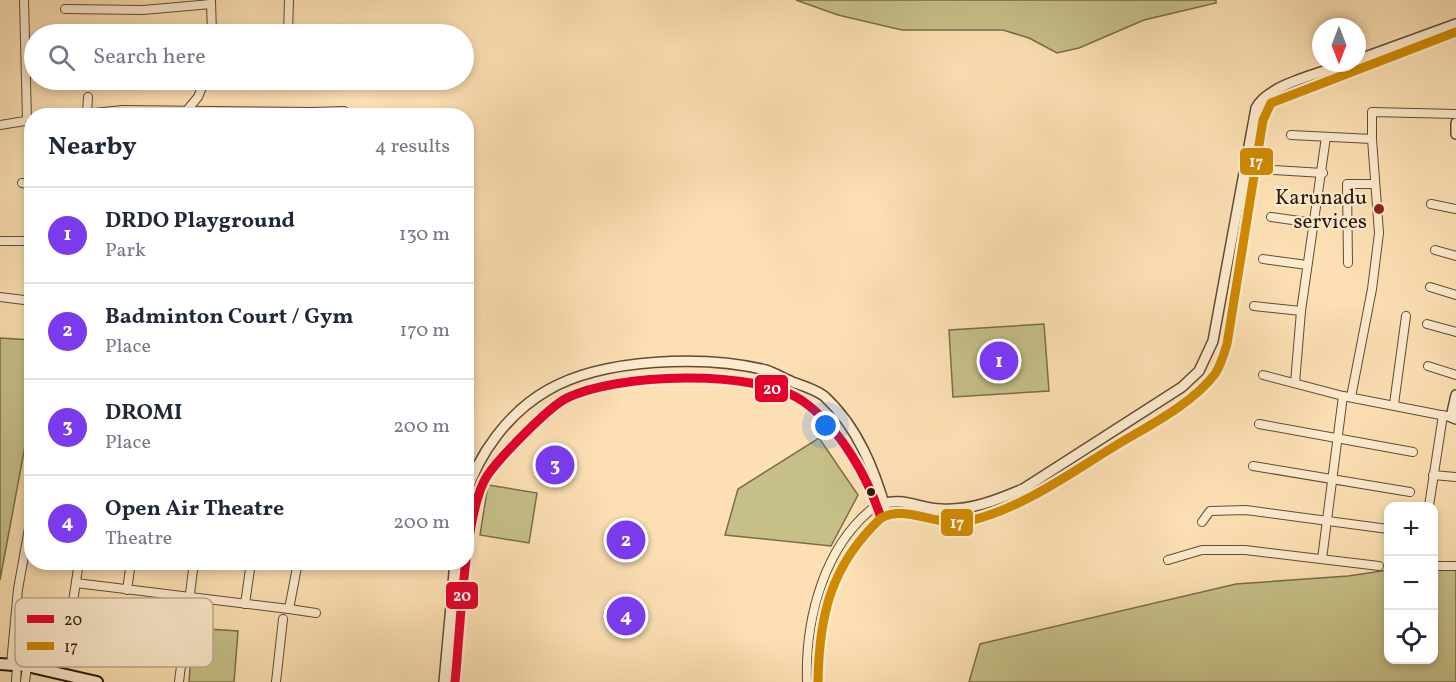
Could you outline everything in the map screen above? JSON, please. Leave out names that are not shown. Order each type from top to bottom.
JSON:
[{"type":"main road","points":[[24,667],[97,682]]},
{"type":"street","points":[[24,0],[25,24]]},
{"type":"street","points":[[288,24],[289,0]]},
{"type":"street","points":[[65,9],[143,10],[211,2],[212,24]]},
{"type":"street","points":[[1366,57],[1456,24]]},
{"type":"street","points":[[807,682],[810,633],[824,578],[833,557],[850,531],[880,504],[911,502],[940,509],[995,501],[1023,489],[1182,387],[1199,371],[1214,341],[1252,117],[1259,101],[1265,95],[1301,86],[1456,32]]},
{"type":"street","points":[[818,682],[820,633],[832,586],[844,561],[884,516],[910,513],[941,523],[967,521],[997,513],[1035,495],[1149,425],[1191,397],[1215,374],[1227,344],[1266,111],[1271,103],[1330,72]]},
{"type":"street","points":[[28,90],[28,108]]},
{"type":"street","points":[[188,108],[198,97],[201,90]]},
{"type":"street","points":[[87,108],[88,97]]},
{"type":"street","points":[[1322,559],[1336,438],[1372,289],[1379,233],[1372,112],[1456,114]]},
{"type":"street","points":[[0,125],[24,121]]},
{"type":"street","points":[[1456,123],[1456,134]]},
{"type":"street","points":[[1291,135],[1372,139]]},
{"type":"street","points":[[1295,383],[1301,311],[1318,185],[1323,173],[1326,137]]},
{"type":"street","points":[[1274,170],[1323,173]]},
{"type":"street","points":[[1348,262],[1347,184],[1375,184]]},
{"type":"street","points":[[1431,204],[1456,209]]},
{"type":"street","points":[[1271,218],[1314,223]]},
{"type":"street","points":[[0,241],[24,241]]},
{"type":"street","points":[[1435,250],[1456,255]]},
{"type":"street","points":[[1263,259],[1307,266]]},
{"type":"street","points":[[1430,287],[1456,295]]},
{"type":"street","points":[[0,297],[24,300]]},
{"type":"street","points":[[1254,306],[1301,311]]},
{"type":"street","points":[[1394,404],[1406,316]]},
{"type":"street","points":[[1427,324],[1456,332]]},
{"type":"street","points":[[474,474],[500,432],[548,390],[610,367],[693,361],[767,371],[822,394],[857,436],[877,480],[884,516]]},
{"type":"street","points":[[1428,366],[1456,375]]},
{"type":"street","points":[[1263,375],[1347,396],[1450,417]]},
{"type":"street","points":[[474,516],[487,477],[546,413],[565,399],[610,385],[698,377],[756,384],[803,400],[832,427],[880,504]]},
{"type":"street","points":[[1430,502],[1433,475],[1456,395]]},
{"type":"street","points":[[1258,424],[1413,452]]},
{"type":"street","points":[[1253,466],[1410,492]]},
{"type":"street","points":[[1433,475],[1456,477]]},
{"type":"street","points":[[1202,522],[1210,511],[1246,510],[1384,528]]},
{"type":"street","points":[[1168,560],[1202,550],[1245,550],[1379,566]]},
{"type":"street","points":[[18,598],[24,556]]},
{"type":"street","points":[[1438,566],[1456,566]]},
{"type":"street","points":[[74,598],[78,570]]},
{"type":"street","points":[[127,590],[130,570]]},
{"type":"street","points":[[76,583],[188,598],[193,570]]},
{"type":"street","points":[[245,604],[250,570]]},
{"type":"street","points":[[289,609],[296,570]]},
{"type":"street","points":[[444,682],[454,570]]},
{"type":"street","points":[[455,682],[466,570]]},
{"type":"street","points":[[213,601],[316,613]]},
{"type":"street","points":[[276,682],[283,619]]},
{"type":"street","points":[[15,646],[16,682]]},
{"type":"street","points":[[15,667],[25,682]]},
{"type":"street","points":[[179,682],[181,667]]},
{"type":"shaded area","points":[[796,0],[1216,0],[1216,3],[1144,20],[1079,48],[1057,53],[1029,38],[1003,30],[902,30],[838,15]]},
{"type":"shaded area","points":[[1044,324],[1049,391],[953,397],[949,330]]},
{"type":"shaded area","points":[[0,338],[24,340],[24,451],[0,580]]},
{"type":"shaded area","points":[[819,438],[858,495],[831,546],[725,535],[738,489]]},
{"type":"shaded area","points":[[488,485],[537,493],[529,543],[480,535]]},
{"type":"shaded area","points":[[1438,568],[1456,568],[1456,682],[969,682],[980,644],[1236,584],[1348,576],[1384,571],[1384,664],[1438,664]]},
{"type":"shaded area","points":[[213,629],[238,631],[234,682],[189,682],[190,667],[213,667]]},
{"type":"transit line","name":"17","points":[[818,682],[821,635],[831,593],[850,554],[881,518],[891,514],[901,514],[957,522],[969,521],[1008,508],[1045,489],[1182,405],[1215,374],[1227,344],[1263,120],[1271,103],[1456,32]]},
{"type":"transit line","name":"20","points":[[474,512],[479,493],[493,468],[512,446],[557,404],[587,390],[617,384],[686,378],[721,379],[754,384],[783,391],[804,402],[829,425],[851,454],[868,486],[881,518]]},
{"type":"transit line","name":"20","points":[[455,682],[465,570]]},
{"type":"place","name":"Karunadu services","points":[[1379,209]]},
{"type":"place","name":"DRDO Playground","points":[[999,361]]},
{"type":"place","name":"DROMI","points":[[555,465]]},
{"type":"place","name":"Badminton Court / Gym","points":[[626,540]]},
{"type":"place","name":"Open Air Theatre","points":[[626,616]]}]
